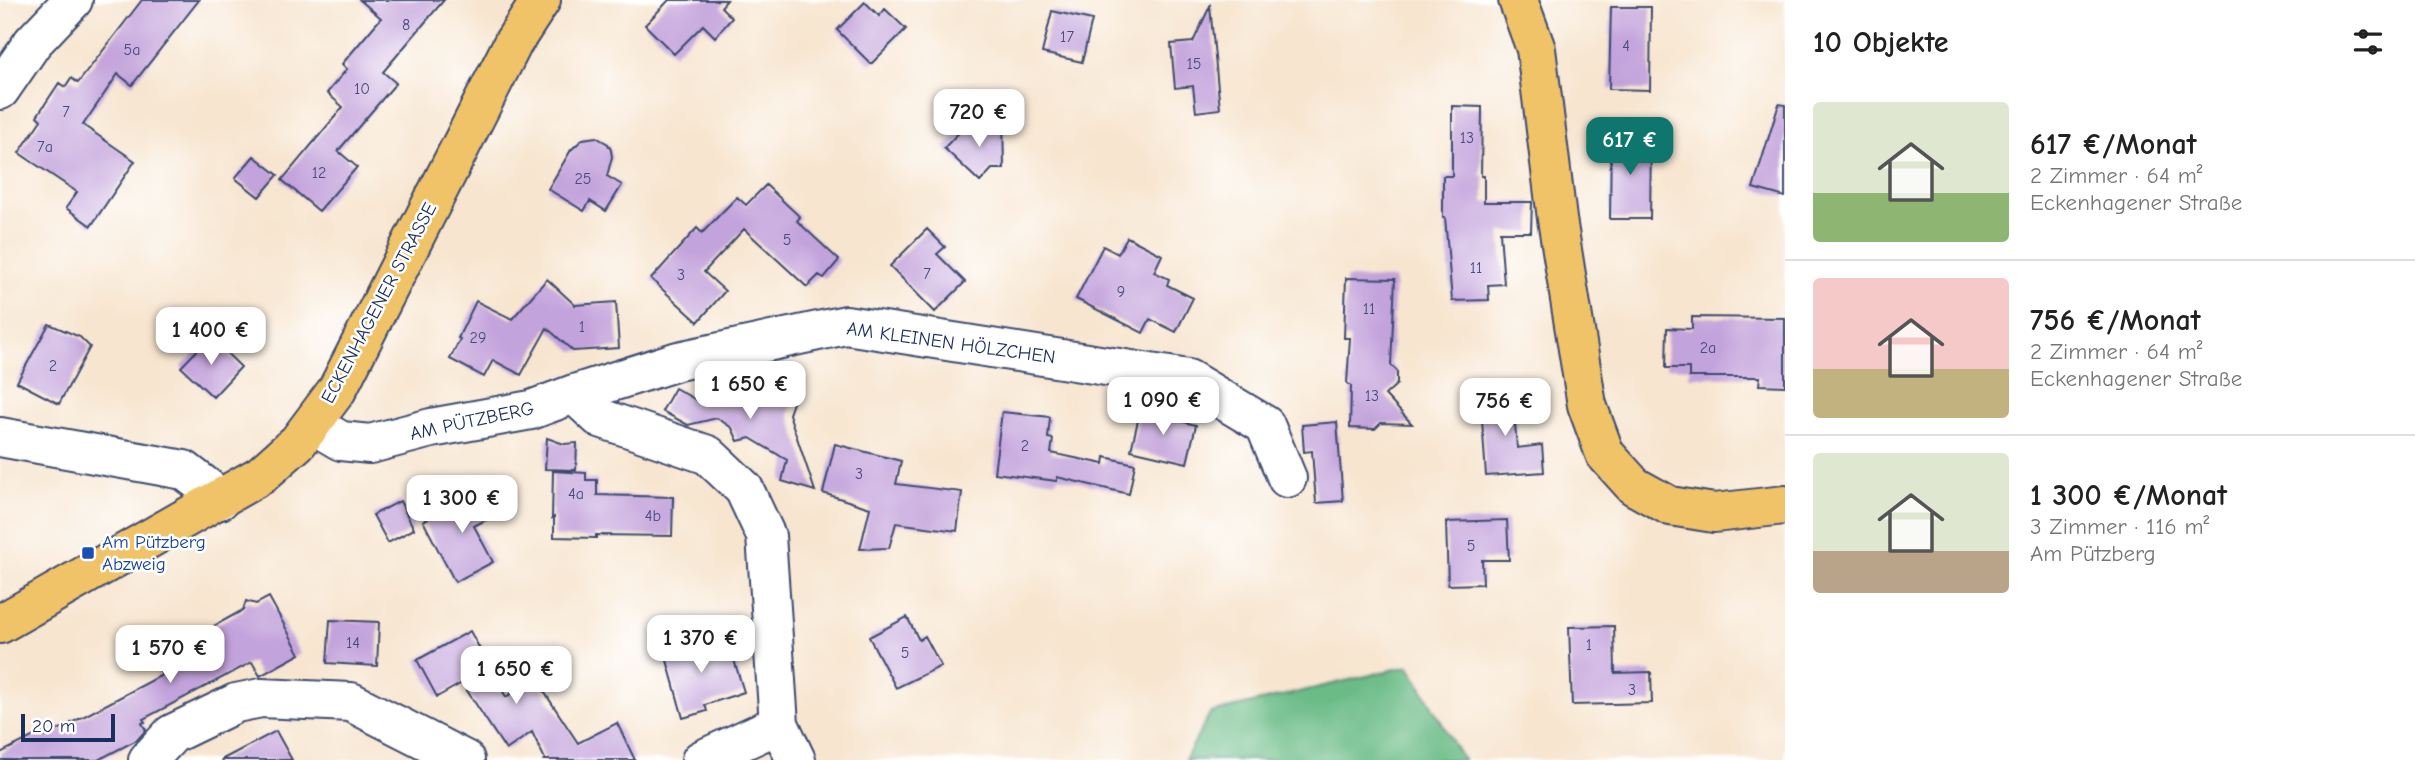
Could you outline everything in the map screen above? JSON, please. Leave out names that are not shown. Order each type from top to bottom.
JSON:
[{"type":"main road","name":"ECKENHAGENER STRASSE","points":[[0,624],[220,500],[273,466],[298,442],[337,390],[513,43],[541,0]]},
{"type":"main road","points":[[1518,0],[1536,49],[1557,219],[1587,405],[1605,454],[1634,486],[1670,506],[1714,513],[1769,509],[1785,505]]},
{"type":"street","points":[[0,90],[33,42],[73,0]]},
{"type":"street","name":"AM KLEINEN HÖLZCHEN","points":[[574,394],[678,361],[846,325],[1188,379],[1265,425],[1287,478]]},
{"type":"street","points":[[574,394],[600,418],[708,455],[744,489],[766,536],[779,724],[796,760]]},
{"type":"street","name":"AM PÜTZBERG","points":[[312,424],[341,441],[370,444],[431,428],[531,410],[574,394]]},
{"type":"street","points":[[0,437],[184,470],[220,500]]},
{"type":"street","points":[[148,760],[172,734],[236,703],[261,698],[351,702],[464,760]]},
{"type":"street","points":[[701,760],[779,724]]},
{"type":"green space","points":[[1409,666],[1463,760],[1185,760],[1210,713]]},
{"type":"building","points":[[142,0],[199,0],[132,85],[118,74],[83,125],[135,161],[91,226],[66,208],[77,192],[19,153],[41,120],[37,116],[59,83],[65,87],[71,78],[78,83]]},
{"type":"building","points":[[360,0],[444,0],[383,72],[396,83],[338,151],[357,167],[319,211],[282,180],[343,107],[327,93],[347,69],[342,64],[381,18]]},
{"type":"building","points":[[669,0],[727,0],[721,7],[732,18],[715,37],[703,25],[674,54],[645,25]]},
{"type":"building","points":[[865,2],[879,16],[885,9],[906,29],[871,64],[837,30]]},
{"type":"building","points":[[1210,6],[1220,109],[1196,112],[1193,86],[1175,88],[1171,44],[1193,42]]},
{"type":"building","points":[[1611,7],[1651,7],[1650,90],[1609,89]]},
{"type":"building","points":[[1052,11],[1092,20],[1082,62],[1042,53]]},
{"type":"building","points":[[1779,104],[1785,105],[1785,197],[1753,188]]},
{"type":"building","points":[[1452,106],[1482,107],[1481,176],[1484,176],[1484,202],[1532,202],[1531,232],[1500,232],[1504,284],[1488,285],[1489,300],[1452,301],[1443,217],[1443,176],[1452,176]]},
{"type":"building","points":[[972,119],[987,132],[1003,119],[1004,169],[992,169],[980,182],[944,148]]},
{"type":"building","points":[[1611,136],[1651,136],[1650,219],[1610,219]]},
{"type":"building","points":[[596,137],[608,144],[611,150],[607,176],[622,185],[606,211],[590,201],[584,211],[548,189],[571,150],[583,139]]},
{"type":"building","points":[[254,156],[278,175],[259,197],[235,178]]},
{"type":"building","points":[[766,185],[800,217],[797,221],[839,260],[824,278],[819,275],[807,287],[744,229],[704,272],[725,291],[698,322],[651,279],[697,228],[702,233],[737,197],[746,205]]},
{"type":"building","points":[[927,229],[945,247],[937,254],[965,282],[935,312],[890,266]]},
{"type":"building","points":[[1127,237],[1162,255],[1154,272],[1169,279],[1167,285],[1193,298],[1176,332],[1150,319],[1143,333],[1076,299],[1103,246],[1118,254]]},
{"type":"building","points":[[1346,278],[1395,279],[1391,365],[1397,371],[1397,384],[1385,395],[1412,424],[1381,423],[1375,429],[1350,428],[1351,386],[1347,383],[1350,338],[1344,338]]},
{"type":"building","points":[[547,279],[575,305],[616,302],[619,348],[573,351],[547,328],[521,375],[493,360],[484,377],[450,359],[476,301],[512,319]]},
{"type":"building","points":[[1692,317],[1785,318],[1785,386],[1759,385],[1760,377],[1689,377],[1689,368],[1666,368],[1667,328],[1692,329]]},
{"type":"building","points":[[49,324],[80,337],[90,347],[59,404],[17,382]]},
{"type":"building","points":[[210,337],[241,367],[213,397],[181,367]]},
{"type":"building","points":[[720,377],[741,389],[756,387],[770,392],[777,387],[786,388],[791,393],[794,400],[789,414],[815,491],[782,481],[787,460],[750,438],[738,441],[732,428],[717,418],[688,425],[662,411],[675,388],[703,404]]},
{"type":"building","points":[[1512,389],[1517,448],[1542,445],[1544,472],[1486,476],[1480,391]]},
{"type":"building","points":[[1002,412],[1050,417],[1048,438],[1053,439],[1051,453],[1104,464],[1105,457],[1135,464],[1129,494],[1057,477],[1057,481],[994,473]]},
{"type":"building","points":[[1140,412],[1196,425],[1187,463],[1131,450]]},
{"type":"building","points":[[1337,422],[1343,501],[1316,503],[1312,451],[1304,452],[1302,425]]},
{"type":"building","points":[[547,438],[564,444],[577,443],[576,470],[545,469]]},
{"type":"building","points":[[835,444],[901,461],[896,484],[962,492],[957,531],[896,523],[889,548],[860,549],[870,508],[823,493]]},
{"type":"building","points":[[553,471],[586,473],[586,480],[597,480],[597,495],[673,497],[672,536],[554,537]]},
{"type":"building","points":[[482,490],[495,515],[474,526],[493,562],[455,582],[423,521]]},
{"type":"building","points":[[400,501],[414,529],[388,543],[373,515]]},
{"type":"building","points":[[1507,520],[1509,560],[1482,560],[1483,584],[1448,585],[1446,522]]},
{"type":"building","points":[[269,597],[300,654],[260,676],[252,662],[143,719],[146,730],[137,740],[98,760],[0,760],[0,753],[42,732],[45,737],[162,675],[154,659],[243,610],[246,601],[256,604]]},
{"type":"building","points":[[907,617],[919,640],[925,636],[941,666],[896,688],[869,637]]},
{"type":"building","points":[[330,620],[379,622],[377,666],[327,663]]},
{"type":"building","points":[[1614,626],[1615,673],[1651,672],[1652,703],[1572,705],[1569,627]]},
{"type":"building","points":[[470,631],[506,697],[535,678],[578,743],[617,723],[635,760],[544,760],[532,732],[506,750],[462,683],[437,697],[417,660]]},
{"type":"building","points":[[703,634],[709,654],[730,647],[744,692],[705,705],[707,711],[683,718],[663,646]]},
{"type":"building","points":[[276,731],[292,760],[221,760]]},
{"type":"place","name":"Am Pützberg Abzweig","points":[[88,553]]}]
